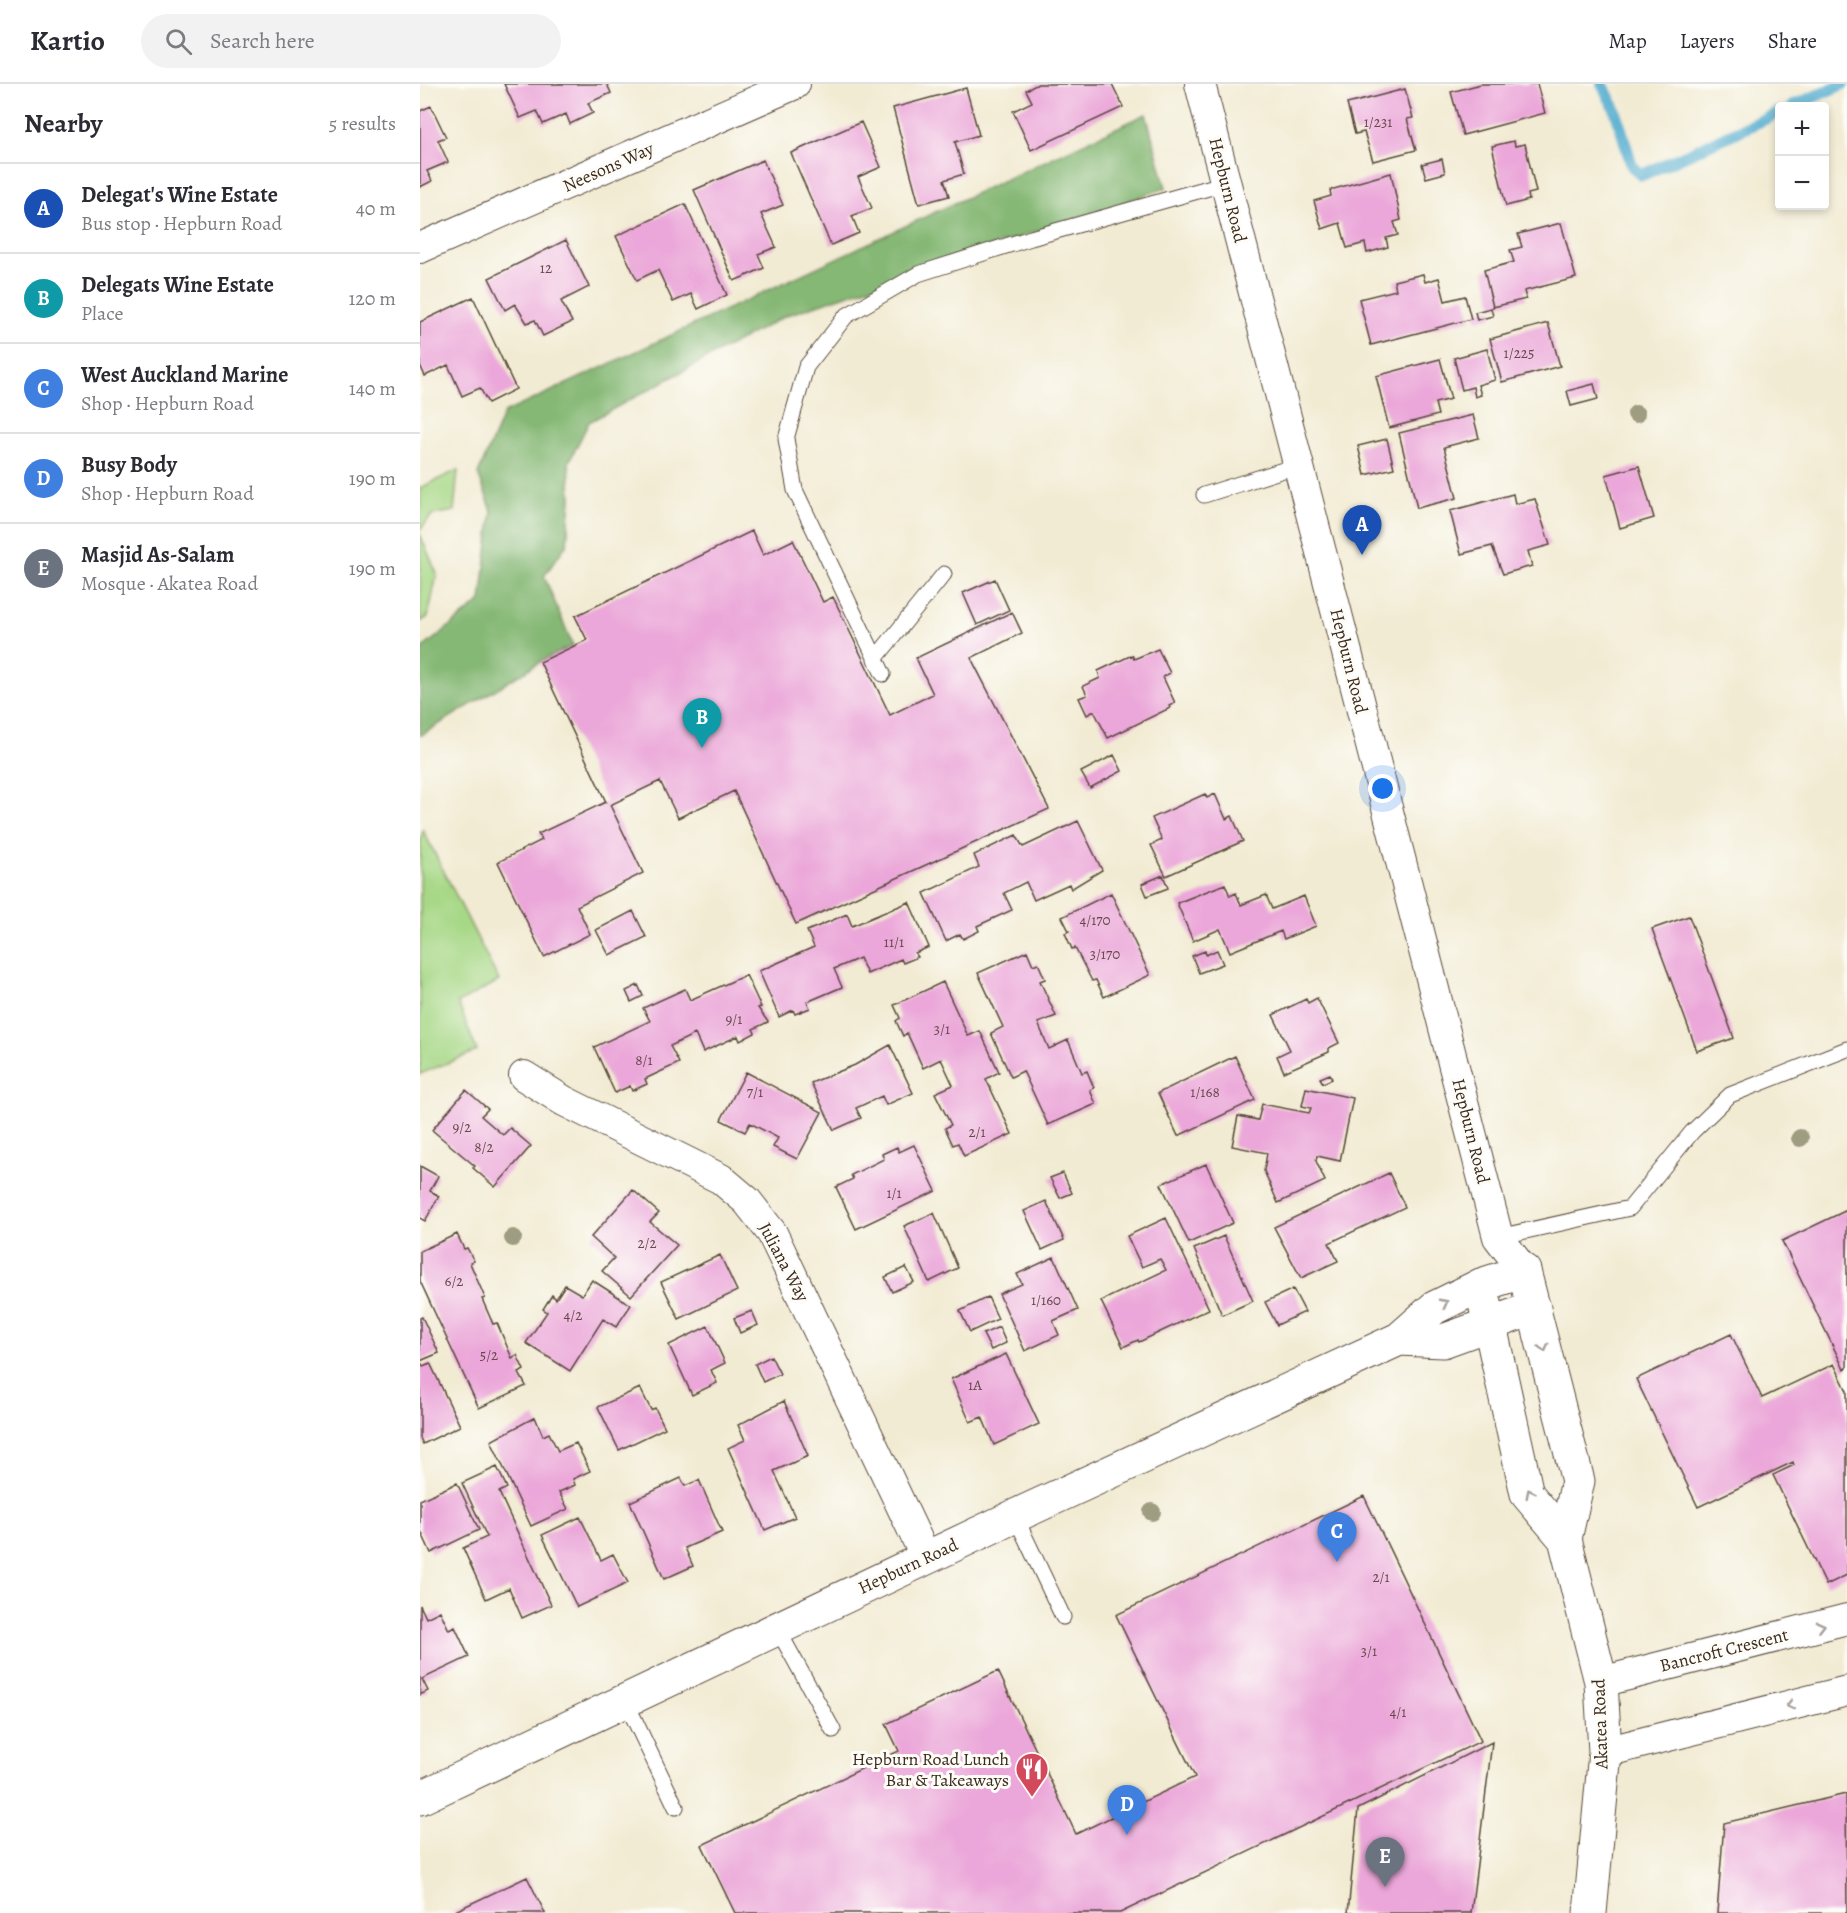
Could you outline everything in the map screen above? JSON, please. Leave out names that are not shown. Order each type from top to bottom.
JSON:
[{"type":"main road","name":"Hepburn Road","points":[[420,1798],[1015,1516],[1399,1340],[1434,1308],[1481,1285],[1524,1271]]},
{"type":"main road","name":"Akatea Road","points":[[1524,1271],[1578,1481],[1565,1539]]},
{"type":"main road","name":"Akatea Road","points":[[1481,1285],[1527,1494],[1565,1539],[1601,1682],[1605,1752],[1590,1913]]},
{"type":"main road","name":"Hepburn Road","points":[[1399,1340],[1443,1341],[1489,1322],[1534,1308]]},
{"type":"street","name":"Neesons Way","points":[[420,248],[795,84]]},
{"type":"street","name":"Hepburn Road","points":[[1200,84],[1498,1237],[1524,1271]]},
{"type":"street","name":"Juliana Way","points":[[524,1076],[564,1101],[721,1179],[747,1201],[772,1233],[926,1558]]},
{"type":"street","points":[[1481,1285],[1498,1237]]},
{"type":"street","name":"Bancroft Crescent","points":[[1601,1682],[1847,1619]]},
{"type":"street","points":[[1605,1752],[1847,1691]]},
{"type":"lane","points":[[883,674],[795,490],[786,439],[806,367],[846,316],[918,274],[1031,237],[1226,183]]},
{"type":"lane","points":[[1204,495],[1299,465]]},
{"type":"lane","points":[[875,659],[944,574]]},
{"type":"lane","points":[[1498,1237],[1630,1208],[1692,1132],[1730,1095],[1847,1049]]},
{"type":"lane","points":[[1015,1516],[1063,1617]]},
{"type":"lane","points":[[777,1628],[834,1730]]},
{"type":"lane","points":[[626,1702],[676,1807]]},
{"type":"green space","points":[[1146,114],[1166,188],[787,315],[589,422],[569,462],[571,499],[567,544],[544,576],[573,646],[540,662],[420,736],[420,650],[481,601],[492,511],[478,474],[504,413]]},
{"type":"green space","points":[[458,470],[454,511],[432,515],[420,530],[420,488]]},
{"type":"green space","points":[[420,534],[437,574],[428,617],[420,622]]},
{"type":"green space","points":[[423,830],[499,981],[458,1003],[477,1051],[420,1074],[420,843]]},
{"type":"building","points":[[504,84],[607,84],[611,93],[588,103],[593,113],[570,124],[566,114],[543,124],[537,111],[520,118]]},
{"type":"building","points":[[1038,84],[1112,84],[1123,107],[1031,150],[1013,111],[1032,102],[1026,90]]},
{"type":"building","points":[[1481,84],[1537,84],[1545,113],[1463,135],[1451,92]]},
{"type":"building","points":[[966,88],[979,135],[955,142],[964,174],[944,180],[949,196],[919,204],[893,108]]},
{"type":"building","points":[[1405,89],[1413,118],[1407,119],[1416,150],[1373,161],[1364,132],[1355,134],[1347,104]]},
{"type":"building","points":[[431,106],[446,137],[438,140],[448,162],[427,171],[432,181],[420,187],[420,111]]},
{"type":"building","points":[[861,122],[881,167],[858,177],[872,208],[852,216],[859,233],[831,245],[791,153]]},
{"type":"building","points":[[1514,141],[1515,146],[1525,144],[1536,192],[1528,194],[1529,200],[1506,206],[1492,146]]},
{"type":"building","points":[[1442,159],[1445,173],[1426,178],[1422,164]]},
{"type":"building","points":[[763,160],[783,205],[761,214],[776,247],[758,254],[764,268],[734,281],[694,190]]},
{"type":"building","points":[[1391,173],[1401,220],[1394,222],[1398,235],[1386,238],[1388,247],[1367,253],[1365,243],[1347,248],[1340,223],[1322,229],[1314,201],[1331,196],[1330,190]]},
{"type":"building","points":[[685,204],[727,295],[698,309],[691,294],[673,302],[658,270],[637,280],[616,236]]},
{"type":"building","points":[[1561,223],[1576,278],[1524,291],[1526,299],[1493,307],[1484,270],[1514,262],[1510,250],[1522,247],[1518,234]]},
{"type":"building","points":[[566,240],[589,287],[561,301],[572,322],[543,336],[535,320],[527,323],[515,304],[505,310],[489,278]]},
{"type":"building","points":[[1423,274],[1425,282],[1439,278],[1445,301],[1465,296],[1471,319],[1371,345],[1359,299],[1396,290],[1394,281]]},
{"type":"building","points":[[473,297],[516,389],[488,403],[480,388],[462,396],[448,365],[425,376],[420,365],[420,322]]},
{"type":"building","points":[[1491,308],[1493,316],[1477,320],[1475,312]]},
{"type":"building","points":[[1548,323],[1560,366],[1502,382],[1490,339]]},
{"type":"building","points":[[1487,349],[1495,380],[1478,385],[1481,395],[1475,397],[1473,387],[1462,390],[1454,358]]},
{"type":"building","points":[[1440,359],[1451,399],[1435,403],[1438,415],[1389,428],[1376,376]]},
{"type":"building","points":[[1594,384],[1598,399],[1571,406],[1567,391]]},
{"type":"building","points":[[1473,415],[1479,438],[1444,447],[1457,498],[1417,508],[1399,433]]},
{"type":"building","points":[[1387,439],[1394,468],[1365,475],[1358,446]]},
{"type":"building","points":[[1639,466],[1654,518],[1620,528],[1606,475]]},
{"type":"building","points":[[1513,494],[1515,504],[1535,499],[1550,545],[1528,551],[1532,566],[1503,574],[1492,546],[1461,554],[1450,511]]},
{"type":"building","points":[[752,531],[763,555],[793,540],[823,602],[833,597],[890,715],[933,694],[916,658],[1012,612],[1022,633],[971,658],[1049,809],[796,924],[734,791],[678,818],[660,781],[610,805],[643,873],[577,906],[590,934],[544,957],[498,862],[542,840],[538,834],[606,802],[540,662],[587,640],[575,616]]},
{"type":"building","points":[[995,579],[1009,610],[977,625],[963,593]]},
{"type":"building","points":[[1158,649],[1170,673],[1163,677],[1175,703],[1169,706],[1170,708],[1108,738],[1094,711],[1087,715],[1079,698],[1087,695],[1083,686],[1100,678],[1098,671],[1132,655],[1134,659]]},
{"type":"building","points":[[1114,755],[1122,771],[1090,788],[1081,772]]},
{"type":"building","points":[[1205,794],[1207,798],[1215,794],[1226,819],[1232,816],[1243,841],[1166,876],[1151,845],[1162,840],[1152,818]]},
{"type":"building","points":[[1078,821],[1102,870],[1071,889],[1069,884],[1034,900],[1026,882],[1004,893],[1012,910],[977,926],[979,931],[963,939],[960,934],[946,941],[924,893],[979,867],[974,855],[1016,835],[1023,847]]},
{"type":"building","points":[[1163,875],[1168,888],[1147,896],[1142,884]]},
{"type":"building","points":[[1225,884],[1230,896],[1236,893],[1241,905],[1266,895],[1272,909],[1304,896],[1316,926],[1284,939],[1281,931],[1230,952],[1220,929],[1193,941],[1177,903]]},
{"type":"building","points":[[1111,893],[1150,975],[1104,997],[1096,980],[1092,981],[1075,948],[1072,949],[1065,933],[1069,931],[1062,917]]},
{"type":"building","points":[[909,902],[929,947],[915,953],[918,957],[903,963],[901,959],[867,974],[860,958],[834,969],[842,987],[807,1002],[810,1008],[795,1014],[793,1010],[779,1017],[759,971],[814,947],[807,931],[847,914],[852,926]]},
{"type":"building","points":[[633,911],[646,937],[609,955],[596,930]]},
{"type":"building","points":[[1689,916],[1734,1038],[1697,1051],[1652,929]]},
{"type":"building","points":[[1217,950],[1223,964],[1199,973],[1192,956],[1205,951],[1206,955]]},
{"type":"building","points":[[1027,951],[1033,965],[1038,963],[1045,979],[1040,981],[1056,1016],[1038,1023],[1049,1049],[1068,1040],[1082,1073],[1087,1071],[1094,1088],[1090,1090],[1096,1104],[1048,1125],[1023,1071],[1011,1077],[991,1033],[1003,1027],[978,973]]},
{"type":"building","points":[[746,975],[761,1007],[758,1008],[768,1022],[753,1029],[755,1033],[740,1041],[738,1036],[703,1052],[695,1034],[670,1046],[679,1063],[645,1079],[647,1084],[632,1091],[630,1086],[615,1093],[594,1047],[650,1021],[643,1008],[685,989],[690,1000]]},
{"type":"building","points":[[943,982],[968,1036],[980,1031],[999,1072],[986,1079],[1012,1134],[964,1156],[958,1143],[953,1145],[945,1128],[951,1125],[935,1093],[953,1085],[941,1059],[923,1068],[907,1033],[903,1036],[896,1021],[900,1018],[894,1005]]},
{"type":"building","points":[[638,985],[643,996],[631,1002],[626,991]]},
{"type":"building","points":[[1317,998],[1339,1043],[1329,1048],[1329,1052],[1284,1072],[1277,1056],[1290,1050],[1273,1015],[1306,999],[1308,1003]]},
{"type":"building","points":[[890,1045],[913,1093],[886,1105],[882,1096],[856,1108],[861,1118],[834,1130],[811,1083],[855,1065]]},
{"type":"building","points":[[1235,1056],[1255,1100],[1178,1136],[1158,1093]]},
{"type":"building","points":[[746,1072],[822,1112],[797,1159],[773,1147],[778,1138],[750,1123],[745,1132],[721,1120]]},
{"type":"building","points":[[1330,1074],[1332,1079],[1323,1083],[1320,1078]]},
{"type":"building","points":[[1306,1088],[1353,1098],[1340,1161],[1317,1156],[1316,1161],[1325,1181],[1278,1203],[1264,1171],[1267,1153],[1232,1146],[1238,1116],[1258,1120],[1262,1104],[1309,1113],[1311,1108],[1302,1106]]},
{"type":"building","points":[[466,1090],[488,1109],[481,1116],[503,1135],[510,1128],[531,1146],[495,1187],[473,1168],[475,1166],[432,1130]]},
{"type":"building","points":[[914,1145],[936,1191],[856,1229],[836,1187],[853,1179],[851,1175],[884,1159],[882,1154],[897,1147],[899,1152]]},
{"type":"building","points":[[1206,1164],[1233,1223],[1189,1243],[1161,1184]]},
{"type":"building","points":[[420,1166],[438,1176],[430,1191],[439,1196],[425,1221],[420,1218]]},
{"type":"building","points":[[1063,1173],[1072,1193],[1060,1198],[1050,1178]]},
{"type":"building","points":[[1389,1173],[1405,1207],[1329,1243],[1338,1261],[1301,1278],[1274,1227]]},
{"type":"building","points":[[633,1190],[659,1213],[650,1222],[677,1245],[631,1296],[602,1271],[614,1258],[591,1237]]},
{"type":"building","points":[[1046,1201],[1064,1240],[1042,1250],[1024,1211]]},
{"type":"building","points":[[1847,1210],[1847,1368],[1844,1369],[1782,1241]]},
{"type":"building","points":[[934,1213],[958,1268],[929,1282],[904,1226]]},
{"type":"building","points":[[1166,1218],[1209,1309],[1139,1342],[1138,1340],[1123,1347],[1101,1301],[1166,1270],[1160,1259],[1142,1267],[1127,1236]]},
{"type":"building","points":[[457,1234],[464,1249],[467,1248],[474,1261],[470,1263],[493,1324],[497,1323],[512,1358],[517,1355],[524,1370],[519,1373],[526,1386],[479,1408],[420,1281],[420,1251]]},
{"type":"building","points":[[1224,1236],[1253,1301],[1222,1315],[1194,1249]]},
{"type":"building","points":[[720,1255],[737,1291],[679,1319],[661,1282]]},
{"type":"building","points":[[1054,1257],[1078,1310],[1053,1321],[1059,1335],[1025,1351],[999,1294],[1022,1284],[1017,1274]]},
{"type":"building","points":[[906,1267],[914,1282],[892,1292],[885,1277]]},
{"type":"building","points":[[592,1280],[631,1305],[616,1327],[603,1319],[570,1371],[526,1343],[547,1312],[543,1309],[552,1295],[556,1299],[565,1285],[582,1295]]},
{"type":"building","points":[[1293,1289],[1305,1312],[1277,1325],[1265,1302]]},
{"type":"building","points":[[988,1297],[998,1319],[970,1332],[960,1311]]},
{"type":"building","points":[[752,1311],[758,1325],[740,1333],[734,1318]]},
{"type":"building","points":[[422,1317],[439,1353],[420,1361],[420,1318]]},
{"type":"building","points":[[708,1326],[725,1363],[711,1370],[717,1383],[692,1395],[669,1345]]},
{"type":"building","points":[[999,1327],[1006,1343],[991,1350],[983,1334]]},
{"type":"building","points":[[1731,1334],[1762,1398],[1834,1364],[1847,1391],[1847,1575],[1826,1585],[1773,1475],[1794,1465],[1793,1462],[1698,1507],[1636,1379]]},
{"type":"building","points":[[1006,1354],[1039,1424],[994,1445],[982,1417],[970,1422],[951,1379]]},
{"type":"building","points":[[771,1356],[780,1374],[763,1382],[755,1364]]},
{"type":"building","points":[[420,1362],[423,1366],[430,1363],[460,1426],[423,1444],[420,1438]]},
{"type":"building","points":[[640,1388],[651,1410],[655,1408],[665,1428],[619,1450],[598,1407]]},
{"type":"building","points":[[784,1401],[808,1456],[774,1471],[795,1517],[765,1530],[728,1448],[745,1440],[738,1425]]},
{"type":"building","points":[[535,1417],[543,1436],[549,1433],[558,1451],[576,1443],[590,1471],[573,1479],[575,1485],[559,1492],[568,1509],[531,1526],[491,1441]]},
{"type":"building","points":[[497,1467],[507,1488],[499,1492],[551,1605],[522,1618],[509,1588],[486,1599],[463,1548],[487,1537],[462,1483]]},
{"type":"building","points":[[681,1478],[685,1486],[699,1480],[722,1532],[685,1548],[693,1566],[664,1579],[630,1502]]},
{"type":"building","points":[[457,1483],[479,1530],[431,1553],[420,1529],[420,1500]]},
{"type":"building","points":[[1364,1496],[1481,1741],[1120,1913],[735,1913],[702,1845],[899,1751],[886,1724],[998,1671],[1076,1834],[1195,1777],[1116,1615]]},
{"type":"building","points":[[580,1517],[601,1560],[613,1554],[628,1583],[577,1607],[542,1535]]},
{"type":"building","points":[[420,1605],[426,1618],[440,1611],[449,1630],[455,1627],[469,1657],[422,1679],[428,1691],[420,1695]]},
{"type":"building","points":[[1492,1742],[1471,1913],[1348,1913],[1358,1809]]},
{"type":"building","points":[[1846,1794],[1847,1913],[1717,1913],[1724,1823]]},
{"type":"building","points":[[527,1877],[545,1913],[451,1913]]},
{"type":"waterway","points":[[1602,84],[1615,109],[1632,166],[1642,175],[1775,114]]},
{"type":"waterway","points":[[1802,102],[1843,84]]},
{"type":"place","name":"Delegat's Wine Estate","points":[[1362,555]]},
{"type":"place","name":"Delegats Wine Estate","points":[[702,748]]},
{"type":"place","name":"West Auckland Marine","points":[[1337,1562]]},
{"type":"place","name":"Hepburn Road Lunch Bar & Takeaways","points":[[1032,1798]]},
{"type":"place","name":"Busy Body","points":[[1127,1835]]},
{"type":"place","name":"Masjid As-Salam","points":[[1385,1887]]}]
